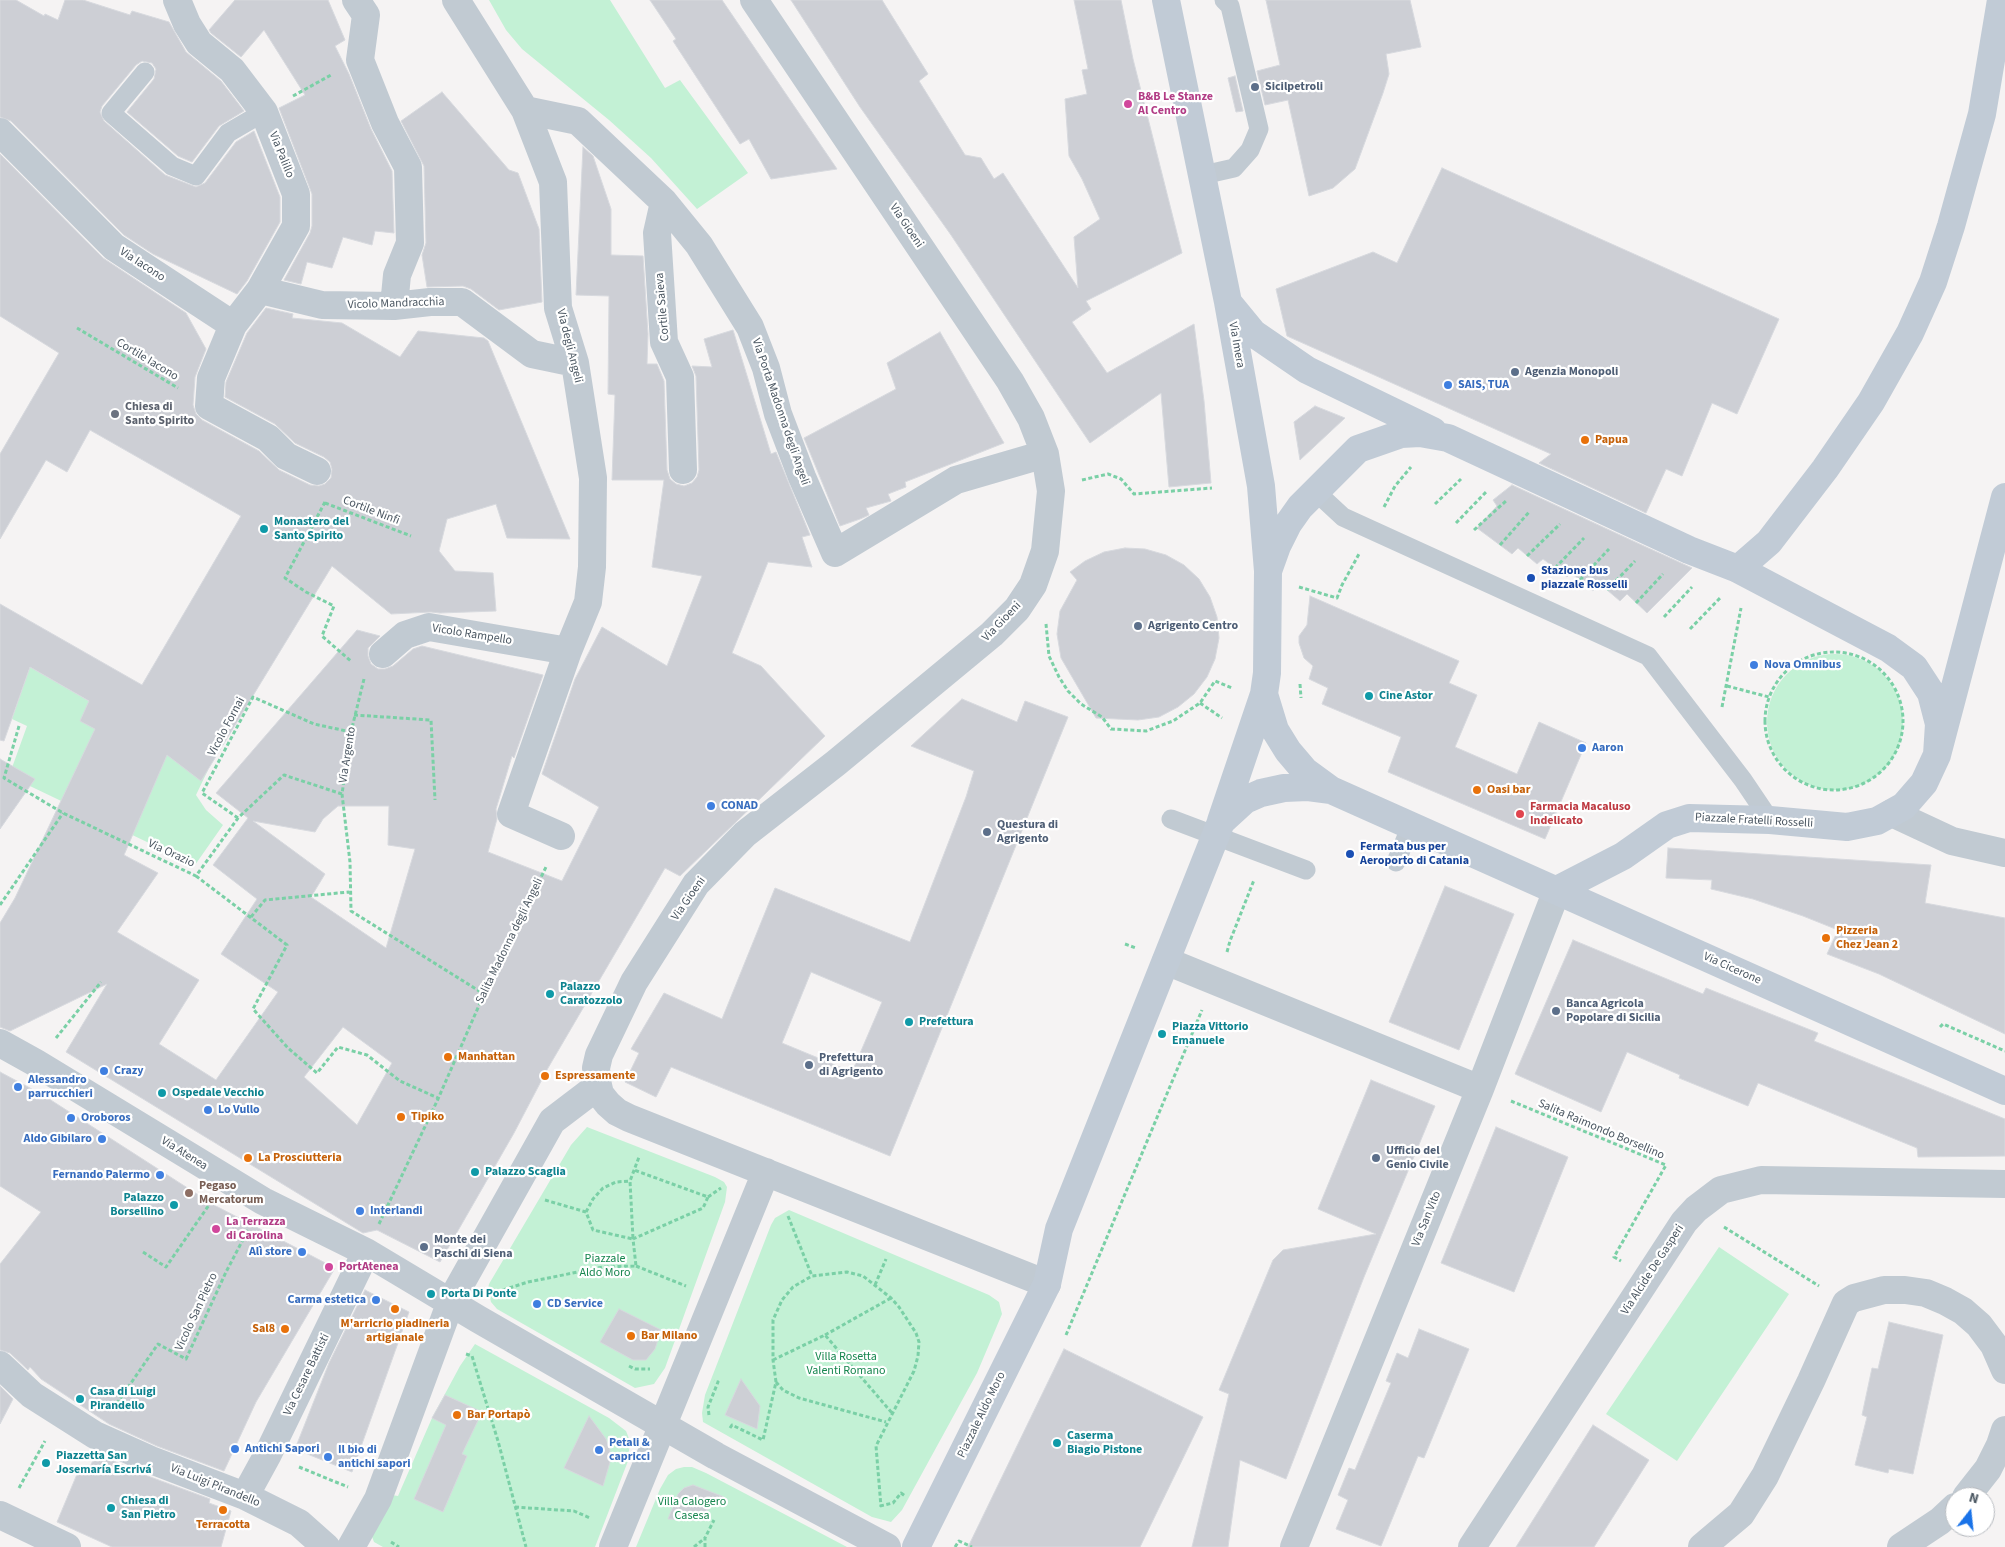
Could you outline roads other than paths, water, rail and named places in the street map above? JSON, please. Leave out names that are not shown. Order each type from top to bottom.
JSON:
[{"type":"main road","name":"Via Imera","points":[[1166,0],[1228,302],[1261,486],[1268,580],[1267,673],[1252,692]]},
{"type":"main road","points":[[1738,569],[1769,542],[1825,468],[1870,402],[1910,333],[1939,264],[1982,114],[2001,0]]},
{"type":"main road","points":[[1228,302],[1253,333],[1307,370],[1651,532],[1738,569],[1888,648],[1914,667],[1931,694],[1939,724],[1937,755]]},
{"type":"main road","points":[[1268,580],[1277,546],[1300,506],[1358,450],[1401,434],[1420,433],[1448,438]]},
{"type":"main road","points":[[1937,755],[2005,497]]},
{"type":"main road","points":[[1252,692],[1288,751],[1305,771],[1331,790],[1411,826]]},
{"type":"main road","points":[[1047,1284],[1059,1229],[1218,829],[1252,692]]},
{"type":"main road","name":"Piazzale Fratelli Rosselli","points":[[1557,890],[1623,856],[1667,825],[1689,818],[1770,820],[1847,827],[1877,821],[1904,806],[1924,783],[1937,755]]},
{"type":"main road","points":[[1218,829],[1245,800],[1261,793],[1284,788],[1308,787],[1331,790]]},
{"type":"main road","name":"Via Cicerone","points":[[1411,826],[2005,1091]]},
{"type":"main road","name":"Piazzale Aldo Moro","points":[[916,1547],[1047,1284]]},
{"type":"street","name":"Via Palillo","points":[[177,0],[187,24],[198,43],[232,70],[264,112],[296,194],[296,226],[260,290],[233,325]]},
{"type":"street","points":[[356,0],[366,15],[360,60],[385,122],[408,167],[410,243],[397,275],[394,306]]},
{"type":"street","name":"Via degli Angeli","points":[[456,0],[524,110],[553,182],[558,308],[575,363],[593,478],[592,567],[588,602],[568,652]]},
{"type":"street","name":"Via Gioeni","points":[[598,1086],[596,1068],[604,1042],[634,982],[696,884],[745,834],[836,763],[992,634],[1017,609],[1033,584],[1043,561],[1051,491],[1045,454],[1031,418],[1010,381],[754,0]]},
{"type":"street","name":"Via Porta Madonna degli Angeli","points":[[524,110],[578,121],[664,202],[699,245],[750,327],[766,368],[778,414],[802,477],[835,553],[956,480],[1045,454]]},
{"type":"street","name":"Via Iacono","points":[[0,132],[114,247],[233,325]]},
{"type":"street","name":"Cortile Saieva","points":[[664,202],[657,233],[664,342],[680,377],[684,470]]},
{"type":"street","name":"Vicolo Mandracchia","points":[[260,290],[322,305],[394,306],[430,302],[462,302],[532,354],[575,363]]},
{"type":"street","points":[[233,325],[211,378],[209,406],[268,438],[286,456],[317,471]]},
{"type":"street","name":"Vicolo Rampello","points":[[383,654],[405,635],[429,627],[568,652]]},
{"type":"street","points":[[561,836],[511,814],[568,652]]},
{"type":"street","points":[[1892,813],[1952,841],[2005,853]]},
{"type":"street","name":"Via San Vito","points":[[1294,1547],[1480,1088],[1557,890]]},
{"type":"street","points":[[1166,961],[1480,1088]]},
{"type":"street","name":"Via Atenea","points":[[0,1043],[263,1201],[366,1252],[451,1301]]},
{"type":"street","points":[[351,1547],[378,1499],[451,1301],[552,1121],[598,1086],[608,1104],[617,1112],[1047,1284]]},
{"type":"street","points":[[613,1547],[766,1172]]},
{"type":"street","name":"Via Alcide De Gasperi","points":[[1472,1547],[1684,1222],[1696,1209],[1721,1190],[1761,1180],[2005,1184]]},
{"type":"street","name":"Via Cesare Battisti","points":[[245,1496],[268,1454],[366,1252]]},
{"type":"street","points":[[1702,1547],[1741,1514],[1765,1476],[1846,1303],[1863,1295],[1884,1290],[1926,1293],[1946,1300],[1964,1311],[1979,1325],[1994,1345],[2005,1370]]},
{"type":"street","points":[[451,1301],[478,1319],[716,1456],[887,1547]]},
{"type":"street","name":"Via Luigi Pirandello","points":[[0,1365],[32,1395],[95,1435],[151,1460],[245,1496],[299,1523],[326,1547]]},
{"type":"street","points":[[1974,1487],[1988,1469],[2005,1430]]},
{"type":"street","points":[[0,1515],[67,1547]]},
{"type":"street","points":[[1901,1547],[1945,1516]]},
{"type":"lane","points":[[1203,175],[1234,168],[1250,150],[1259,130],[1230,6],[1224,0]]},
{"type":"lane","points":[[145,72],[111,113],[172,166],[196,176],[228,133],[264,112]]},
{"type":"lane","points":[[1316,491],[1343,518],[1648,656],[1743,780],[1770,820]]},
{"type":"lane","points":[[1171,819],[1218,829],[1306,870]]},
{"type":"lane","points":[[1396,862],[1411,826]]},
{"type":"place","name":"Sicilpetroli","points":[[1255,87]]},
{"type":"place","name":"B&B Le Stanze Al Centro","points":[[1128,104]]},
{"type":"place","name":"Agenzia Monopoli","points":[[1515,372]]},
{"type":"place","name":"SAIS, TUA","points":[[1448,385]]},
{"type":"place","name":"Chiesa di Santo Spirito","points":[[115,414]]},
{"type":"place","name":"Papua","points":[[1585,440]]},
{"type":"place","name":"Monastero del Santo Spirito","points":[[264,529]]},
{"type":"place","name":"Stazione bus piazzale Rosselli","points":[[1531,578]]},
{"type":"place","name":"Agrigento Centro","points":[[1138,626]]},
{"type":"place","name":"Nova Omnibus","points":[[1754,665]]},
{"type":"place","name":"Cine Astor","points":[[1369,696]]},
{"type":"place","name":"Aaron","points":[[1582,748]]},
{"type":"place","name":"Oasi bar","points":[[1477,790]]},
{"type":"place","name":"CONAD","points":[[711,806]]},
{"type":"place","name":"Farmacia Macaluso Indelicato","points":[[1520,814]]},
{"type":"place","name":"Questura di Agrigento","points":[[987,832]]},
{"type":"place","name":"Fermata bus per Aeroporto di Catania","points":[[1350,854]]},
{"type":"place","name":"Pizzeria Chez Jean 2","points":[[1826,938]]},
{"type":"place","name":"Palazzo Caratozzolo","points":[[550,994]]},
{"type":"place","name":"Banca Agricola Popolare di Sicilia","points":[[1556,1011]]},
{"type":"place","name":"Prefettura","points":[[909,1022]]},
{"type":"place","name":"Piazza Vittorio Emanuele","points":[[1162,1034]]},
{"type":"place","name":"Manhattan","points":[[448,1057]]},
{"type":"place","name":"Prefettura di Agrigento","points":[[809,1065]]},
{"type":"place","name":"Crazy","points":[[104,1071]]},
{"type":"place","name":"Espressamente","points":[[545,1076]]},
{"type":"place","name":"Alessandro parrucchieri","points":[[18,1087]]},
{"type":"place","name":"Ospedale Vecchio","points":[[162,1093]]},
{"type":"place","name":"Lo Vullo","points":[[208,1110]]},
{"type":"place","name":"Tipiko","points":[[401,1117]]},
{"type":"place","name":"Oroboros","points":[[71,1118]]},
{"type":"place","name":"Aldo Gibilaro","points":[[102,1139]]},
{"type":"place","name":"La Prosciutteria","points":[[248,1158]]},
{"type":"place","name":"Ufficio del Genio Civile","points":[[1376,1158]]},
{"type":"place","name":"Palazzo Scaglia","points":[[475,1172]]},
{"type":"place","name":"Fernando Palermo","points":[[160,1175]]},
{"type":"place","name":"Pegaso Mercatorum","points":[[189,1193]]},
{"type":"place","name":"Palazzo Borsellino","points":[[174,1205]]},
{"type":"place","name":"Interlandi","points":[[360,1211]]},
{"type":"place","name":"La Terrazza di Carolina","points":[[216,1229]]},
{"type":"place","name":"Monte dei Paschi di Siena","points":[[424,1247]]},
{"type":"place","name":"Alì store","points":[[302,1252]]},
{"type":"place","name":"PortAtenea","points":[[329,1267]]},
{"type":"place","name":"Porta Di Ponte","points":[[431,1294]]},
{"type":"place","name":"Carma estetica","points":[[376,1300]]},
{"type":"place","name":"CD Service","points":[[537,1304]]},
{"type":"place","name":"M'arricrio piadineria artigianale","points":[[395,1309]]},
{"type":"place","name":"Sal8","points":[[285,1329]]},
{"type":"place","name":"Bar Milano","points":[[631,1336]]},
{"type":"place","name":"Casa di Luigi Pirandello","points":[[80,1399]]},
{"type":"place","name":"Bar Portapò","points":[[457,1415]]},
{"type":"place","name":"Caserma Biagio Pistone","points":[[1057,1443]]},
{"type":"place","name":"Antichi Sapori","points":[[235,1449]]},
{"type":"place","name":"Petali & capricci","points":[[599,1450]]},
{"type":"place","name":"Il bio di antichi sapori","points":[[328,1457]]},
{"type":"place","name":"Piazzetta San Josemaría Escrivá","points":[[46,1463]]},
{"type":"place","name":"Chiesa di San Pietro","points":[[111,1508]]},
{"type":"place","name":"Terracotta","points":[[223,1510]]},
{"type":"park label","name":"Villa Rosetta Valenti Romano","points":[[846,1364]]},
{"type":"park label","name":"Villa Calogero Casesa","points":[[692,1509]]}]
